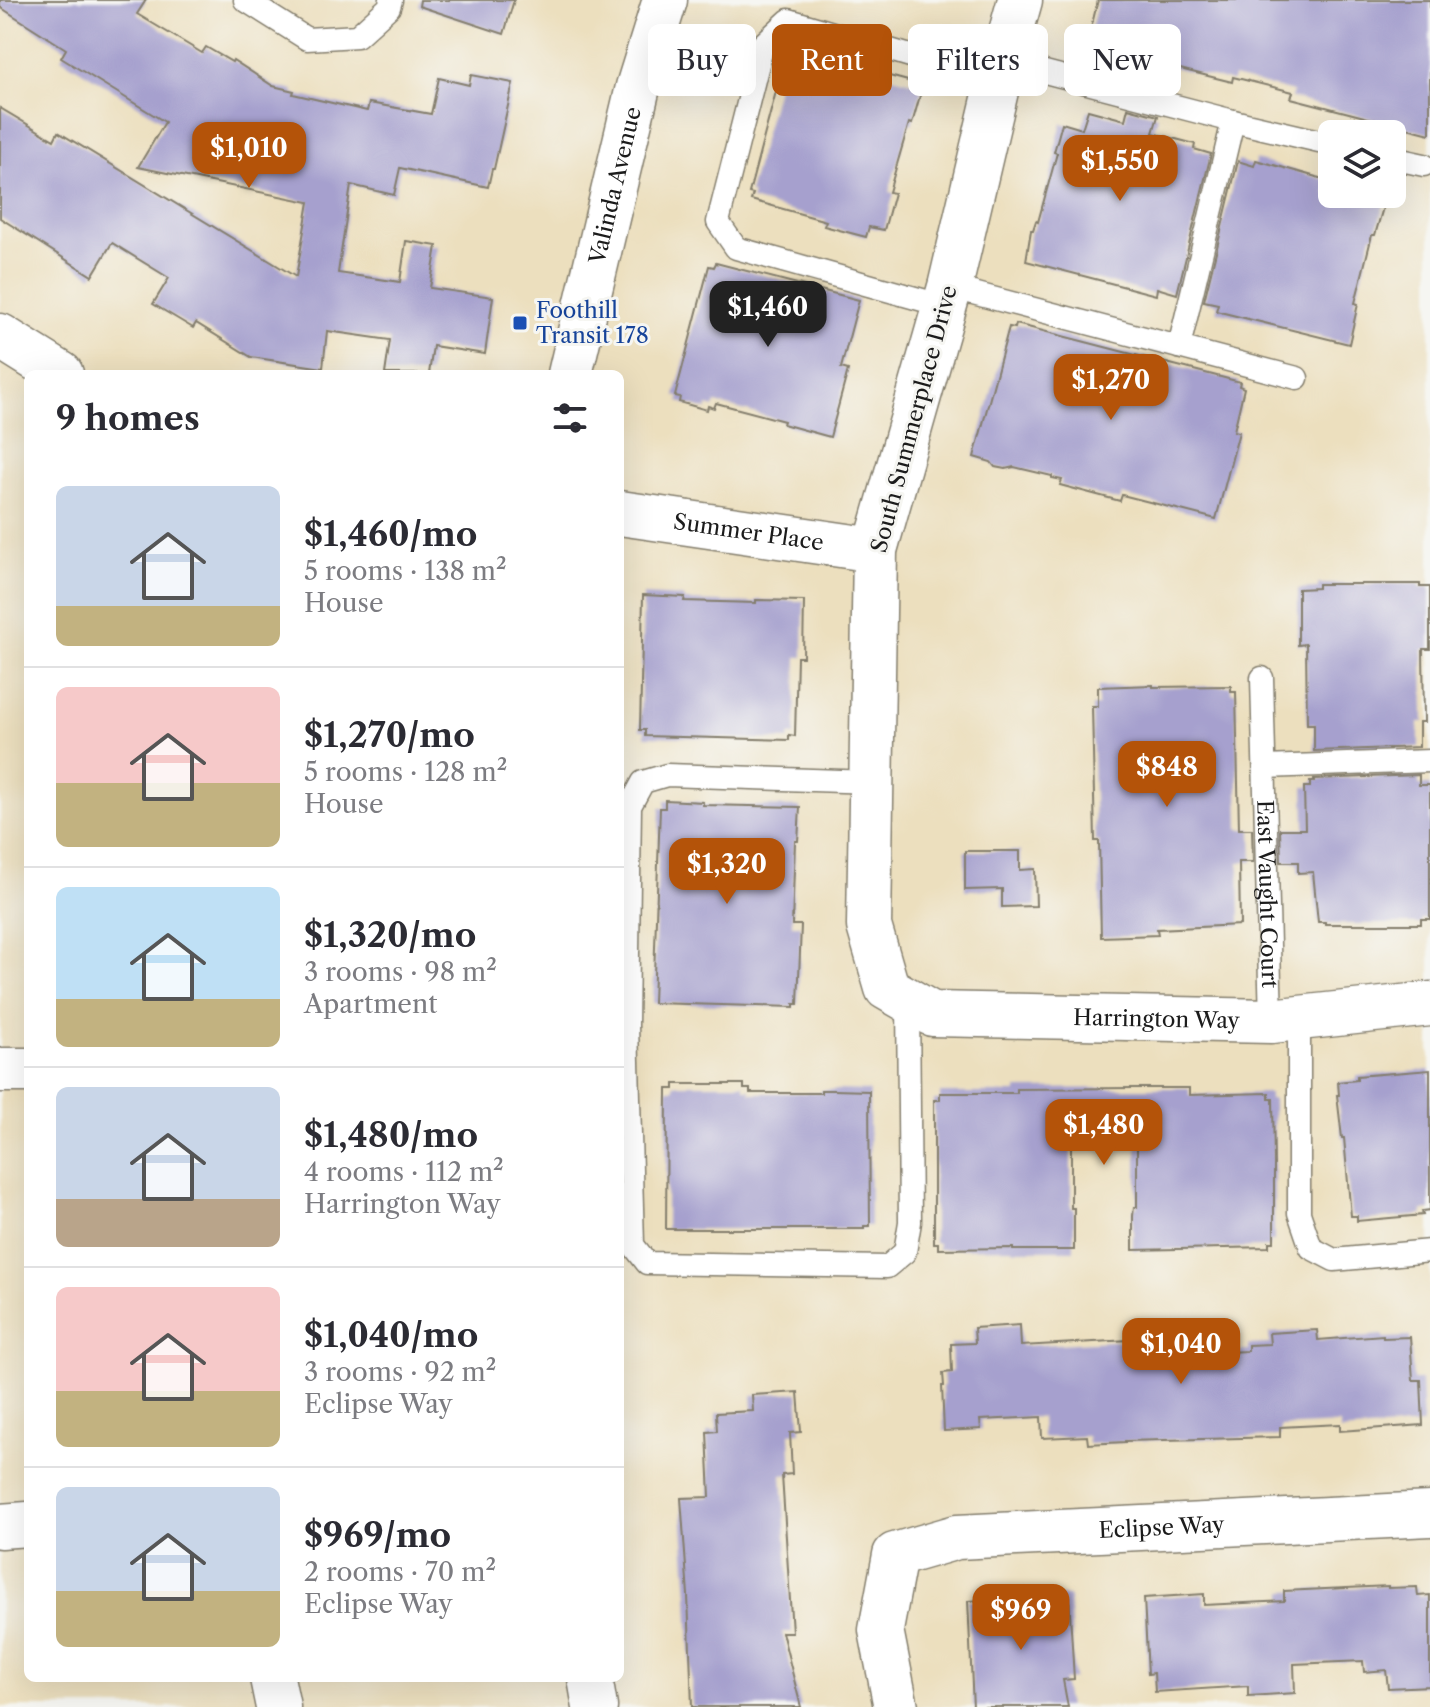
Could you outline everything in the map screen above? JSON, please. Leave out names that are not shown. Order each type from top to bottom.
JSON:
[{"type":"street","name":"Valinda Avenue","points":[[571,370],[638,87],[665,0]]},
{"type":"street","name":"South Summerplace Drive","points":[[1014,24],[1020,0]]},
{"type":"street","name":"South Summerplace Drive","points":[[898,994],[869,926],[875,550],[947,297],[995,96]]},
{"type":"street","points":[[0,336],[55,370]]},
{"type":"street","name":"Summer Place","points":[[624,514],[875,550]]},
{"type":"street","name":"Harrington Way","points":[[898,994],[932,1014],[1285,1020],[1430,1004]]},
{"type":"street","points":[[0,1070],[24,1070]]},
{"type":"street","name":"Eclipse Way","points":[[896,1707],[881,1630],[895,1555],[957,1537],[1430,1514]]},
{"type":"street","points":[[0,1526],[24,1524]]},
{"type":"street","points":[[273,1682],[278,1707]]},
{"type":"street","points":[[591,1682],[595,1707]]},
{"type":"lane","points":[[245,0],[307,39],[357,36],[389,7],[391,0]]},
{"type":"lane","points":[[908,49],[789,20],[763,44],[718,222],[736,248],[1179,347],[1297,378]]},
{"type":"lane","points":[[1048,82],[1318,141]]},
{"type":"lane","points":[[1179,347],[1233,121]]},
{"type":"lane","points":[[1406,161],[1424,165]]},
{"type":"lane","name":"East Vaught Court","points":[[1262,678],[1265,767],[1299,1213],[1311,1248],[1334,1260],[1430,1251]]},
{"type":"lane","name":"East Vaught Court","points":[[1265,767],[1430,761]]},
{"type":"lane","points":[[872,782],[667,775],[643,782],[630,806],[627,1025],[633,1245],[647,1263],[887,1267],[905,1252],[910,1222],[898,994]]},
{"type":"building","points":[[0,0],[146,0],[137,14],[202,53],[206,47],[273,86],[294,91],[293,94],[367,111],[369,103],[431,114],[439,78],[469,85],[471,75],[513,83],[488,187],[400,168],[394,195],[351,185],[338,273],[400,282],[406,241],[437,246],[430,288],[493,297],[485,354],[433,346],[430,370],[386,370],[390,340],[327,331],[323,368],[251,357],[196,323],[193,328],[153,304],[169,278],[112,243],[92,276],[0,218],[0,108],[54,140],[58,132],[296,277],[309,202],[138,167],[165,122],[61,58],[66,49],[0,7]]},
{"type":"building","points":[[420,0],[514,0],[504,34],[419,6]]},
{"type":"building","points":[[1098,0],[1430,0],[1430,134],[1406,128],[1406,120],[1376,120],[1291,98],[1293,92],[1233,77],[1232,82],[1181,69],[1181,24],[1092,24]]},
{"type":"building","points":[[892,77],[908,81],[908,96],[920,96],[889,192],[894,193],[884,230],[869,227],[866,237],[824,226],[826,221],[751,200],[753,194],[749,193],[775,96],[892,96]]},
{"type":"building","points":[[1128,108],[1158,116],[1153,133],[1195,144],[1194,149],[1211,154],[1177,294],[1157,288],[1156,295],[1026,261],[1031,230],[1038,222],[1062,123],[1082,129],[1088,110],[1125,120]]},
{"type":"building","points":[[1256,160],[1318,177],[1318,208],[1383,208],[1375,235],[1372,235],[1355,303],[1358,304],[1349,344],[1216,311],[1218,304],[1204,301],[1238,161],[1254,166]]},
{"type":"building","points":[[716,263],[859,300],[841,368],[848,370],[830,437],[716,403],[714,408],[708,406],[707,410],[679,402],[680,397],[675,396],[709,266],[714,267]]},
{"type":"building","points":[[1016,324],[1240,382],[1239,386],[1244,388],[1234,431],[1239,432],[1216,519],[1122,495],[1120,501],[1060,485],[1062,480],[1052,476],[1014,467],[995,467],[991,462],[974,457],[1009,327],[1015,328]]},
{"type":"building","points":[[1318,584],[1420,584],[1420,587],[1430,587],[1430,649],[1423,649],[1424,722],[1419,722],[1419,747],[1314,751],[1314,724],[1307,724],[1306,644],[1298,645],[1298,589],[1318,588]]},
{"type":"building","points":[[643,595],[685,597],[684,601],[804,601],[803,657],[797,657],[795,736],[789,735],[789,740],[645,736],[645,730],[640,730]]},
{"type":"building","points":[[1231,686],[1231,692],[1236,692],[1239,829],[1252,829],[1253,862],[1239,862],[1240,925],[1157,929],[1158,935],[1101,937],[1092,706],[1098,706],[1098,687]]},
{"type":"building","points":[[1419,775],[1419,785],[1430,785],[1430,919],[1421,919],[1421,924],[1318,922],[1313,872],[1298,873],[1298,862],[1281,862],[1280,829],[1305,829],[1304,787],[1310,787],[1314,779]]},
{"type":"building","points":[[665,800],[703,802],[703,805],[800,807],[798,841],[795,841],[792,925],[801,925],[798,1004],[794,1007],[653,1003],[660,808],[665,808]]},
{"type":"building","points":[[965,851],[1020,851],[1020,870],[1035,869],[1036,906],[1002,907],[1002,889],[965,890]]},
{"type":"building","points":[[1430,1070],[1430,1210],[1422,1211],[1423,1215],[1357,1221],[1357,1216],[1351,1216],[1338,1082],[1357,1080],[1357,1076]]},
{"type":"building","points":[[674,1084],[744,1084],[744,1089],[750,1089],[750,1093],[869,1091],[870,1226],[864,1226],[864,1229],[666,1229],[667,1089],[674,1089]]},
{"type":"building","points":[[1189,1088],[1189,1095],[1269,1093],[1269,1099],[1273,1099],[1274,1242],[1269,1242],[1269,1247],[1133,1250],[1133,1216],[1134,1207],[1137,1207],[1137,1136],[1134,1136],[1134,1124],[1074,1124],[1074,1136],[1071,1136],[1071,1208],[1074,1208],[1074,1250],[938,1249],[938,1243],[934,1243],[934,1100],[940,1100],[940,1093],[1017,1093],[1017,1089]]},
{"type":"building","points":[[1020,1325],[1021,1346],[1130,1340],[1130,1327],[1166,1326],[1167,1347],[1183,1347],[1183,1354],[1248,1351],[1248,1345],[1270,1344],[1269,1333],[1317,1330],[1318,1340],[1383,1335],[1383,1338],[1410,1337],[1413,1380],[1421,1380],[1423,1425],[1340,1431],[1340,1424],[1280,1427],[1280,1437],[1088,1444],[1087,1436],[1042,1438],[1041,1417],[980,1420],[981,1429],[944,1431],[943,1373],[952,1372],[951,1344],[975,1343],[974,1328]]},
{"type":"building","points":[[798,1392],[801,1432],[790,1433],[792,1474],[782,1475],[792,1632],[782,1632],[801,1707],[692,1707],[681,1498],[710,1497],[707,1432],[717,1431],[716,1413],[753,1411],[752,1395]]},
{"type":"building","points":[[1417,1587],[1418,1596],[1430,1595],[1430,1686],[1388,1688],[1386,1670],[1364,1672],[1363,1661],[1294,1664],[1295,1693],[1248,1696],[1248,1686],[1155,1692],[1154,1673],[1148,1674],[1144,1598],[1204,1594],[1204,1605],[1284,1601],[1284,1591]]},
{"type":"building","points":[[1069,1596],[1074,1679],[1063,1680],[1068,1707],[973,1707],[968,1601]]},
{"type":"place","name":"Foothill Transit 178","points":[[520,323]]}]
